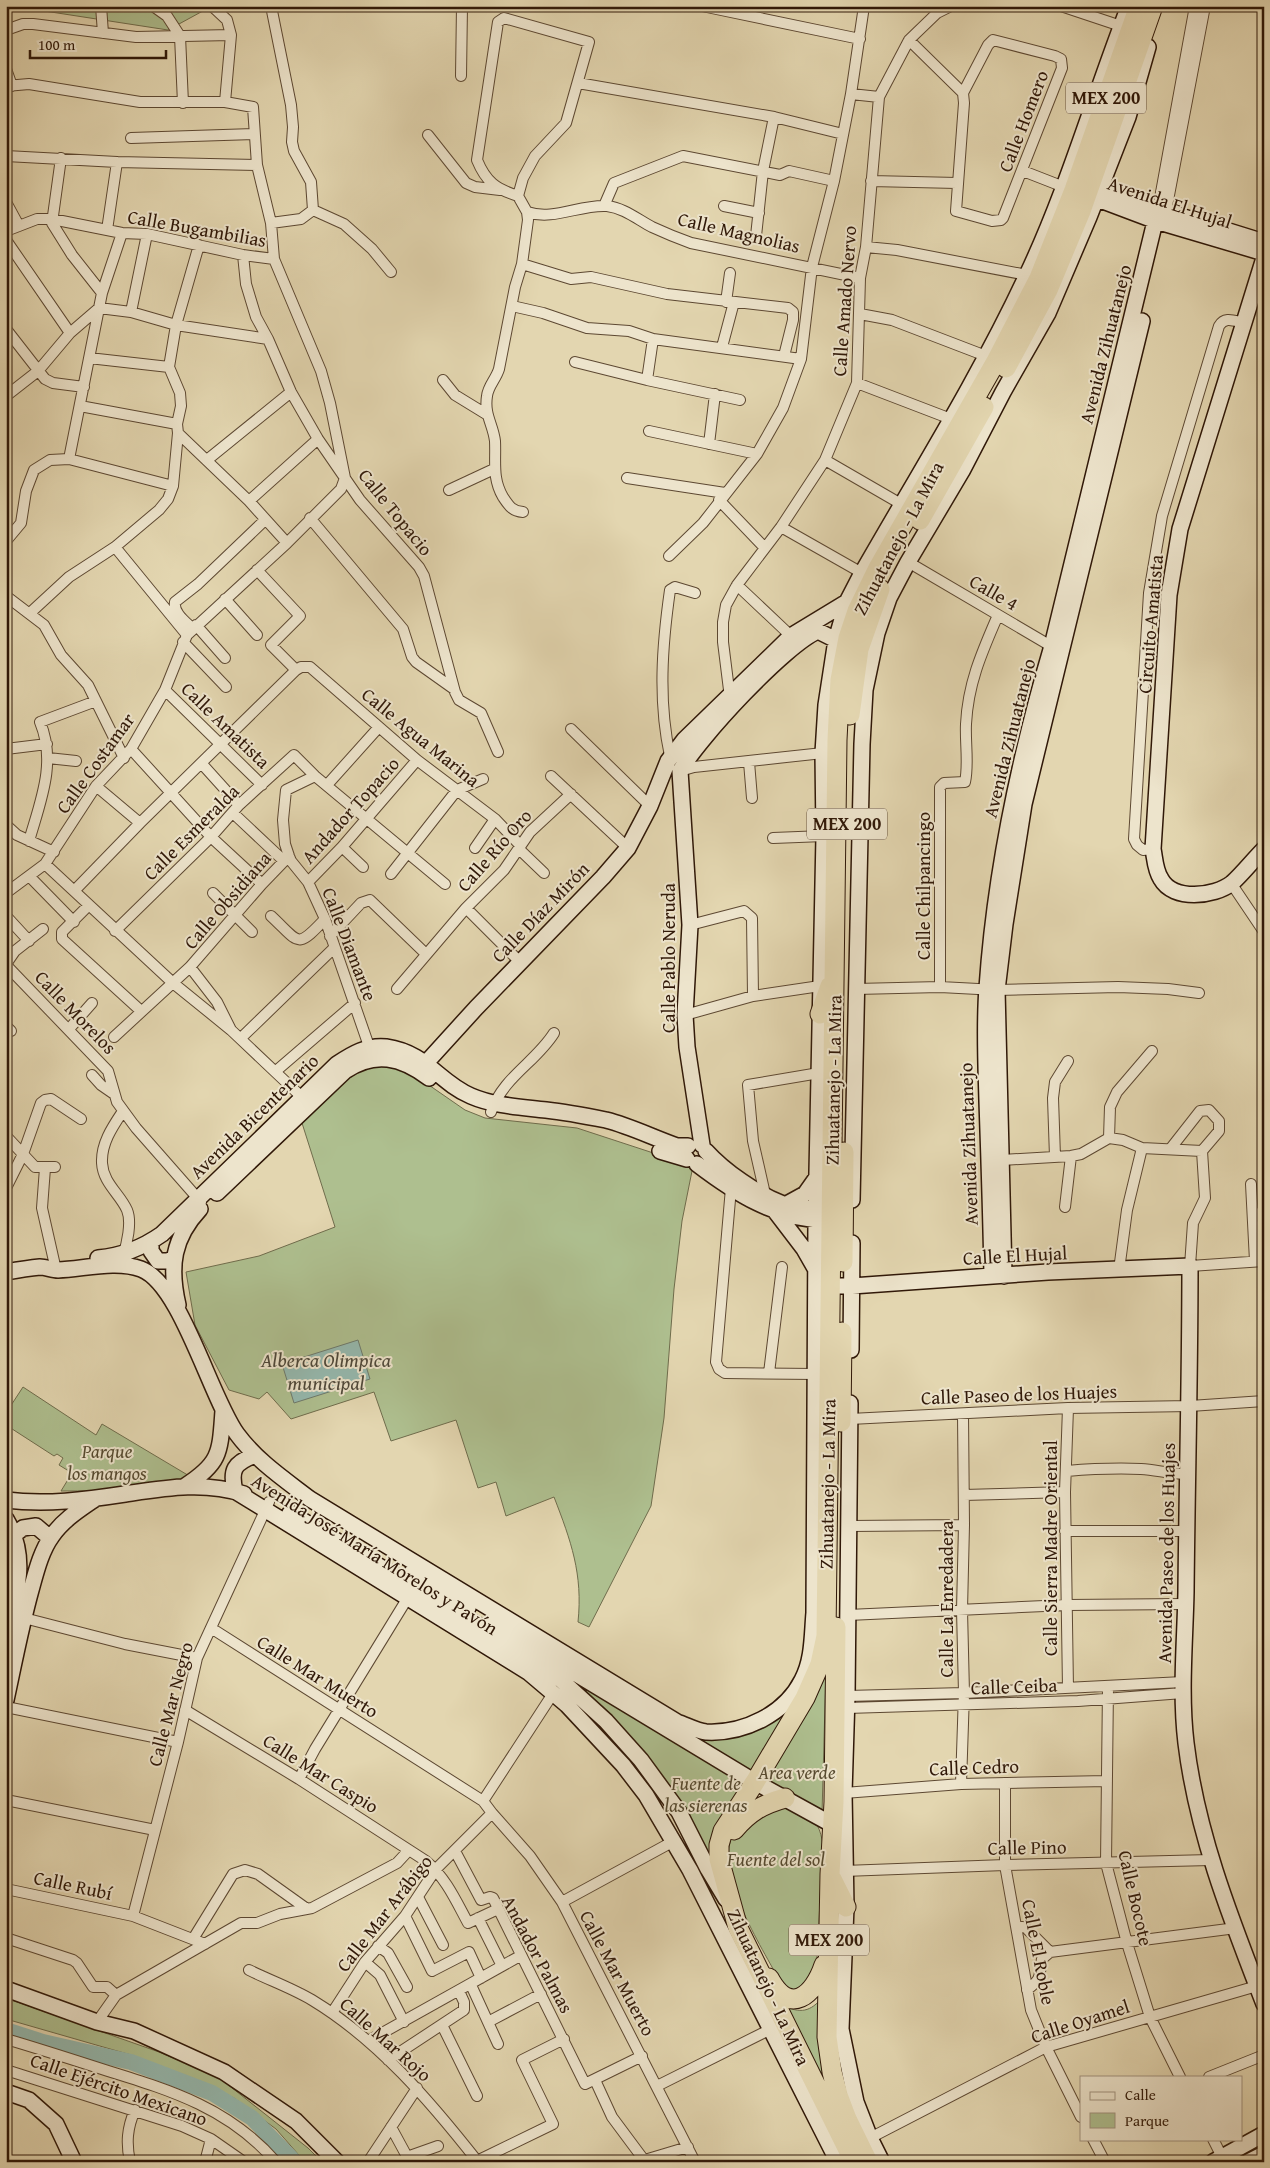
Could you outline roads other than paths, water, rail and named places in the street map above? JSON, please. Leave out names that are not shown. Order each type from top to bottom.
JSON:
[{"type":"highway","name":"Zihuatanejo - La Mira","points":[[854,2162],[738,1928],[719,1859],[719,1845],[723,1831],[755,1782],[805,1698],[820,1664],[826,1636],[848,766],[852,692],[859,649],[879,591],[957,468],[1048,290],[1139,6]]},
{"type":"highway","name":"Zihuatanejo - La Mira","points":[[836,1214],[827,981],[840,680],[848,638],[856,611],[878,568],[995,363],[1039,278],[1082,187],[1153,6]]},
{"type":"highway","points":[[820,1014],[827,981]]},
{"type":"highway","name":"Zihuatanejo - La Mira","points":[[836,1286],[846,1366],[841,1791],[833,1825],[837,1873],[828,1955],[827,2037],[832,2072],[847,2120],[868,2162]]},
{"type":"highway","points":[[814,1558],[826,1588]]},
{"type":"highway","points":[[719,1859],[731,1834],[745,1816],[763,1804],[785,1798]]},
{"type":"highway","points":[[837,1873],[846,1907]]},
{"type":"highway","points":[[731,1906],[771,1982],[786,1996],[791,1998],[803,1997],[814,1987],[828,1955]]},
{"type":"highway","points":[[738,1928],[738,1963]]},
{"type":"main road","points":[[1082,187],[1121,26],[1129,6]]},
{"type":"main road","points":[[827,981],[823,753],[826,705],[836,640],[848,602],[862,573],[986,356],[1027,275],[1128,117],[1161,6]]},
{"type":"main road","name":"Avenida El Hujal","points":[[1082,187],[1264,253]]},
{"type":"main road","name":"Avenida El Hujal","points":[[1161,216],[1264,242]]},
{"type":"main road","name":"Avenida Zihuatanejo","points":[[998,1276],[986,1047],[992,990],[1024,804],[1057,649],[1161,216]]},
{"type":"main road","name":"Circuito Amatista","points":[[1264,258],[1180,529],[1169,595],[1153,849],[1161,880],[1168,888],[1186,894],[1198,894],[1222,889],[1231,883],[1264,849]]},
{"type":"main road","points":[[836,1214],[856,989],[865,690],[877,633],[889,598],[957,468]]},
{"type":"main road","points":[[680,771],[688,757],[730,702],[791,636],[848,602]]},
{"type":"main road","points":[[730,702],[792,647],[810,634],[818,631],[836,640]]},
{"type":"main road","name":"Calle Díaz Mirón","points":[[426,1063],[520,962],[603,877],[628,848],[650,806],[670,756],[693,730],[730,702]]},
{"type":"main road","name":"Calle Pablo Neruda","points":[[680,771],[690,925],[685,1015],[696,1153]]},
{"type":"main road","points":[[659,782],[674,785],[682,798]]},
{"type":"main road","name":"Avenida Zihuatanejo","points":[[992,990],[1002,1160],[998,1276]]},
{"type":"main road","points":[[820,1014],[817,1177],[836,1214]]},
{"type":"main road","name":"Avenida Bicentenario","points":[[51,1267],[121,1260],[156,1238],[200,1201],[306,1101],[337,1064],[352,1054],[371,1053],[385,1047],[399,1050],[426,1063],[460,1091],[493,1108]]},
{"type":"main road","points":[[371,1053],[419,1070],[462,1102],[493,1108],[555,1111],[696,1153],[765,1194],[780,1207],[816,1270]]},
{"type":"main road","points":[[696,1153],[731,1188],[780,1207],[836,1214]]},
{"type":"main road","points":[[780,1207],[805,1194],[817,1177]]},
{"type":"main road","name":"Avenida Bicentenario","points":[[180,1311],[175,1291],[175,1252],[200,1201]]},
{"type":"main road","name":"Avenida José María Morelos y Pavón","points":[[121,1260],[142,1269],[164,1290],[180,1311],[223,1411],[236,1432],[255,1455],[271,1470],[561,1673],[705,1732],[729,1731],[754,1723],[773,1714],[790,1698],[803,1680],[811,1654],[816,1374],[836,1286],[816,1270],[836,1214]]},
{"type":"main road","points":[[171,1237],[175,1252],[168,1261],[158,1261],[151,1250],[156,1238],[171,1237]]},
{"type":"main road","name":"Calle El Hujal","points":[[836,1286],[1190,1266]]},
{"type":"main road","name":"Avenida Paseo de los Huajes","points":[[1190,1266],[1190,1406],[1183,1687],[1186,1743],[1190,1772],[1211,1860],[1264,2004]]},
{"type":"main road","points":[[6,1272],[51,1267]]},
{"type":"main road","points":[[837,1873],[847,1702],[850,1419],[846,1366]]},
{"type":"main road","points":[[185,1486],[204,1473],[214,1461],[221,1443],[223,1411]]},
{"type":"main road","points":[[6,1500],[23,1502],[96,1498],[185,1486],[235,1491],[232,1480],[234,1470],[239,1462],[255,1455]]},
{"type":"main road","name":"Avenida José María Morelos y Pavón","points":[[235,1491],[312,1526],[411,1587],[473,1631]]},
{"type":"main road","points":[[7,1690],[37,1571],[50,1538],[70,1516],[96,1498]]},
{"type":"main road","name":"Avenida José María Morelos y Pavón","points":[[268,1506],[407,1599],[561,1673],[658,1723],[755,1782],[833,1825]]},
{"type":"main road","points":[[6,1519],[15,1534],[20,1579],[6,1635]]},
{"type":"main road","points":[[15,1534],[23,1528],[36,1526],[50,1538]]},
{"type":"main road","points":[[561,1673],[623,1765],[646,1795],[674,1841],[838,2162]]},
{"type":"main road","points":[[561,1673],[641,1760],[679,1812],[708,1869],[731,1906]]},
{"type":"main road","points":[[846,1907],[841,2030],[856,2102],[882,2162]]},
{"type":"main road","points":[[6,1989],[97,2022],[134,2031],[224,2072],[296,2121],[337,2162]]},
{"type":"main road","points":[[6,2092],[29,2100],[56,2124],[74,2162]]},
{"type":"main road","points":[[1218,2159],[1264,2134]]},
{"type":"main road","points":[[823,2162],[825,2137]]},
{"type":"main road","points":[[1248,2162],[1264,2154]]},
{"type":"street","points":[[101,6],[103,33]]},
{"type":"street","points":[[154,6],[167,16],[180,36],[183,103]]},
{"type":"street","points":[[212,6],[227,20],[231,35],[225,102]]},
{"type":"street","points":[[271,6],[291,105],[294,128],[292,142],[294,151],[310,182],[313,210]]},
{"type":"street","points":[[461,76],[462,6]]},
{"type":"street","points":[[669,556],[703,523],[766,441],[782,408],[801,359],[812,267],[834,181],[851,94],[864,6]]},
{"type":"street","name":"Calle Amado Nervo","points":[[730,702],[722,622],[726,605],[737,585],[781,527],[825,460],[857,383],[860,278],[866,247],[879,97],[909,40],[937,13],[951,6]]},
{"type":"street","points":[[1061,6],[1121,26]]},
{"type":"street","points":[[1161,216],[1195,6]]},
{"type":"street","points":[[1161,216],[1205,6]]},
{"type":"street","points":[[705,7],[860,39]]},
{"type":"street","points":[[500,190],[483,175],[477,160],[498,22],[504,18],[588,42],[566,124],[535,156],[523,178],[518,196]]},
{"type":"street","points":[[6,30],[23,24],[33,24],[136,37],[231,35]]},
{"type":"street","points":[[909,40],[963,93]]},
{"type":"street","name":"Calle Homero","points":[[992,40],[999,40],[1061,59],[1062,68],[1023,171],[1001,220],[992,221],[956,211],[964,104],[963,93],[992,40]]},
{"type":"street","points":[[6,69],[9,86],[29,84],[124,101],[225,102],[253,107],[257,165],[271,222],[274,259]]},
{"type":"street","points":[[578,83],[774,117],[842,134]]},
{"type":"street","points":[[851,94],[879,97]]},
{"type":"street","points":[[756,236],[764,171],[774,117]]},
{"type":"street","points":[[131,138],[254,134]]},
{"type":"street","points":[[428,135],[466,183],[518,196],[527,212],[528,220],[522,264],[515,286],[499,368],[496,379],[487,395],[486,414],[495,442],[494,469],[497,486],[510,508],[523,512]]},
{"type":"street","points":[[6,156],[117,162],[257,165]]},
{"type":"street","points":[[604,206],[614,183],[683,156],[780,175],[789,171],[834,181]]},
{"type":"street","points":[[61,158],[52,223],[72,255],[102,293]]},
{"type":"street","points":[[107,230],[117,162]]},
{"type":"street","points":[[1023,171],[1082,187]]},
{"type":"street","points":[[871,181],[957,183]]},
{"type":"street","points":[[6,202],[19,226]]},
{"type":"street","name":"Calle Magnolias","points":[[527,212],[537,215],[548,215],[604,206],[621,208],[670,236],[860,278]]},
{"type":"street","points":[[724,206],[759,213]]},
{"type":"street","points":[[271,222],[301,219],[313,210]]},
{"type":"street","points":[[313,210],[344,224],[372,249],[391,272]]},
{"type":"street","name":"Calle Bugambilias","points":[[6,231],[37,219],[52,218],[122,233],[147,234],[243,255],[274,259],[321,371],[330,403],[345,478]]},
{"type":"street","points":[[69,459],[102,293],[122,233]]},
{"type":"street","points":[[131,312],[147,234]]},
{"type":"street","points":[[6,240],[70,333]]},
{"type":"street","points":[[30,613],[69,577],[116,547],[159,510],[168,499],[173,486],[181,406],[180,393],[169,367],[176,325],[199,244]]},
{"type":"street","points":[[866,247],[897,250],[1027,275]]},
{"type":"street","name":"Calle Topacio","points":[[243,255],[246,284],[256,317],[268,339],[291,392],[318,439],[360,500],[419,567],[424,576],[454,689],[459,700],[481,713],[498,752]]},
{"type":"street","points":[[522,264],[572,279],[591,277],[667,294],[788,308],[793,312],[793,320],[784,356]]},
{"type":"street","points":[[722,347],[730,302],[730,273]]},
{"type":"street","points":[[512,306],[543,313],[587,328],[629,331],[653,339],[801,359]]},
{"type":"street","points":[[6,396],[38,371],[70,333],[99,308],[131,312],[176,325],[268,339]]},
{"type":"street","points":[[860,314],[892,320],[986,356]]},
{"type":"street","points":[[1153,849],[1143,850],[1134,839],[1149,593],[1162,516],[1219,326],[1228,319],[1244,323]]},
{"type":"street","points":[[6,329],[45,379],[84,387]]},
{"type":"street","points":[[646,380],[653,339]]},
{"type":"street","points":[[89,358],[169,367]]},
{"type":"street","points":[[575,362],[646,380],[740,400]]},
{"type":"street","points":[[443,380],[455,395],[486,414]]},
{"type":"street","points":[[857,383],[951,419]]},
{"type":"street","points":[[207,460],[291,392]]},
{"type":"street","points":[[709,444],[715,394]]},
{"type":"street","points":[[80,406],[178,428],[288,543]]},
{"type":"street","points":[[649,431],[757,454]]},
{"type":"street","points":[[249,501],[318,439]]},
{"type":"street","points":[[6,540],[21,523],[26,491],[34,470],[50,460],[69,459],[173,486]]},
{"type":"street","points":[[825,460],[901,504]]},
{"type":"street","points":[[449,490],[494,469]]},
{"type":"street","name":"Calle Costamar","points":[[7,892],[30,877],[45,864],[96,786],[131,750],[165,690],[190,633],[288,543],[310,518],[341,489],[345,478]]},
{"type":"street","points":[[627,478],[722,497],[764,547]]},
{"type":"street","points":[[310,518],[403,629],[412,657],[416,662],[454,689]]},
{"type":"street","points":[[170,608],[265,520]]},
{"type":"street","points":[[781,527],[862,573]]},
{"type":"street","points":[[116,547],[170,608],[177,613],[226,687]]},
{"type":"street","name":"Calle 4","points":[[908,562],[1057,649]]},
{"type":"street","points":[[74,891],[296,670],[271,645],[300,616],[257,570]]},
{"type":"street","points":[[737,585],[791,636]]},
{"type":"street","points":[[670,756],[665,722],[661,664],[670,590],[675,587],[695,593]]},
{"type":"street","points":[[1149,593],[1169,595]]},
{"type":"street","points":[[6,596],[44,625],[61,655],[88,685],[124,758]]},
{"type":"street","points":[[225,600],[257,635]]},
{"type":"street","name":"Calle Chilpancingo","points":[[940,987],[942,784],[965,782],[966,724],[969,694],[976,666],[998,615]]},
{"type":"street","points":[[190,633],[224,658]]},
{"type":"street","name":"Calle Agua Marina","points":[[296,670],[302,666],[310,667],[418,760],[495,820],[544,874]]},
{"type":"street","name":"Calle Amatista","points":[[165,690],[262,785]]},
{"type":"street","points":[[29,841],[45,787],[48,758],[47,744],[40,722],[96,701]]},
{"type":"street","points":[[327,785],[379,727]]},
{"type":"street","points":[[571,729],[650,806]]},
{"type":"street","points":[[6,749],[47,744]]},
{"type":"street","points":[[131,750],[172,792],[211,837],[262,884]]},
{"type":"street","points":[[680,771],[694,767],[823,753]]},
{"type":"street","name":"Calle Río Oro","points":[[290,756],[294,754],[297,756],[315,776],[444,884]]},
{"type":"street","name":"Calle Esmeralda","points":[[115,931],[290,756]]},
{"type":"street","points":[[48,758],[76,761]]},
{"type":"street","name":"Andador Topacio","points":[[308,882],[342,847],[418,760]]},
{"type":"street","points":[[749,762],[752,798]]},
{"type":"street","name":"Calle Diamante","points":[[202,764],[236,809],[291,862],[308,882],[325,919],[371,1053]]},
{"type":"street","name":"Calle Diamante","points":[[286,859],[283,820],[286,790],[315,776]]},
{"type":"street","points":[[552,776],[628,848]]},
{"type":"street","points":[[391,874],[457,790],[483,779]]},
{"type":"street","points":[[96,786],[140,824]]},
{"type":"street","name":"Calle Río Oro","points":[[397,989],[466,908],[496,880],[530,832],[570,794]]},
{"type":"street","points":[[475,848],[495,820]]},
{"type":"street","points":[[6,826],[17,835],[54,852]]},
{"type":"street","points":[[773,838],[824,836]]},
{"type":"street","points":[[342,847],[364,867]]},
{"type":"street","name":"Calle Obsidiana","points":[[190,967],[286,859]]},
{"type":"street","points":[[45,864],[173,983],[241,1038],[306,1101]]},
{"type":"street","points":[[30,877],[74,922]]},
{"type":"street","points":[[6,880],[7,892]]},
{"type":"street","points":[[1231,883],[1264,932]]},
{"type":"street","points":[[213,893],[252,932]]},
{"type":"street","points":[[330,936],[364,900],[370,900],[426,954]]},
{"type":"street","points":[[88,906],[62,932],[62,939],[141,1011]]},
{"type":"street","points":[[466,908],[520,962]]},
{"type":"street","points":[[690,925],[744,911],[748,913],[752,918],[753,996]]},
{"type":"street","points":[[6,916],[30,941]]},
{"type":"street","points":[[271,916],[296,939],[301,941],[325,919]]},
{"type":"street","points":[[6,965],[11,955],[43,929]]},
{"type":"street","points":[[241,1038],[334,948]]},
{"type":"street","name":"Calle Morelos","points":[[6,965],[108,1071],[114,1094],[123,1111],[200,1201]]},
{"type":"street","points":[[114,1037],[190,967],[217,1002],[231,1030]]},
{"type":"street","points":[[685,1015],[753,996],[827,981]]},
{"type":"street","name":"Calle Chilpancingo","points":[[856,989],[940,987],[992,990],[1118,987],[1168,989],[1199,993]]},
{"type":"street","points":[[276,1071],[355,1003]]},
{"type":"street","points":[[69,1029],[92,1004]]},
{"type":"street","points":[[493,1108],[521,1068],[541,1050],[554,1033]]},
{"type":"street","points":[[1109,1138],[1110,1107],[1117,1092],[1152,1051]]},
{"type":"street","points":[[1055,1156],[1052,1098],[1055,1082],[1068,1061]]},
{"type":"street","points":[[765,1194],[753,1141],[748,1085],[819,1073]]},
{"type":"street","points":[[92,1076],[114,1094]]},
{"type":"street","points":[[6,1188],[22,1154],[41,1103],[51,1099],[82,1119]]},
{"type":"street","points":[[1002,1160],[1081,1154],[1109,1138],[1123,1140],[1142,1148],[1202,1151],[1219,1131],[1220,1121],[1209,1110],[1204,1109],[1200,1111],[1171,1148]]},
{"type":"street","points":[[121,1260],[129,1216],[124,1204],[110,1186],[102,1164],[107,1139],[123,1111]]},
{"type":"street","points":[[6,1136],[34,1167],[50,1167],[42,1208],[51,1267]]},
{"type":"street","points":[[1119,1270],[1128,1210],[1142,1148]]},
{"type":"street","name":"Avenida Paseo de los Huajes","points":[[1190,1266],[1193,1223],[1205,1198],[1202,1151]]},
{"type":"street","points":[[1065,1207],[1071,1156]]},
{"type":"street","points":[[1190,1266],[1259,1261],[1253,1218],[1251,1184]]},
{"type":"street","points":[[731,1188],[716,1362],[719,1369],[725,1373],[816,1374]]},
{"type":"street","points":[[1253,1218],[1263,1211],[1264,1207]]},
{"type":"street","points":[[769,1373],[782,1267]]},
{"type":"street","name":"Calle Paseo de los Huajes","points":[[850,1419],[1068,1408],[1190,1406],[1264,1402]]},
{"type":"street","name":"Calle Sierra Madre Oriental","points":[[1068,1408],[1065,1492],[1068,1688]]},
{"type":"street","name":"Calle La Enredadera","points":[[962,1414],[964,1495],[962,1784]]},
{"type":"street","points":[[1067,1471],[1123,1469],[1156,1471],[1168,1475],[1187,1474]]},
{"type":"street","points":[[964,1495],[1065,1492]]},
{"type":"street","name":"Calle Mar Negro","points":[[133,1916],[178,1742],[197,1658],[268,1506]]},
{"type":"street","points":[[850,1526],[964,1525]]},
{"type":"street","points":[[1065,1531],[1186,1531]]},
{"type":"street","points":[[299,1779],[407,1599]]},
{"type":"street","points":[[848,1615],[1067,1605],[1185,1604]]},
{"type":"street","points":[[24,1618],[125,1644],[197,1658]]},
{"type":"street","name":"Calle Mar Muerto","points":[[210,1628],[483,1801]]},
{"type":"street","points":[[492,1813],[483,1801],[561,1673]]},
{"type":"street","name":"Calle Bocote","points":[[1108,1687],[1106,1863],[1127,1944],[1150,2017],[1180,2076]]},
{"type":"street","name":"Calle Ceiba","points":[[847,1702],[964,1693],[1068,1688],[1183,1687]]},
{"type":"street","name":"Calle Ceiba","points":[[847,1702],[963,1705],[1108,1698],[1183,1687]]},
{"type":"street","points":[[6,1707],[178,1742]]},
{"type":"street","name":"Calle Mar Caspio","points":[[185,1710],[299,1779],[436,1869],[473,1920],[502,1966]]},
{"type":"street","name":"Calle Cedro","points":[[841,1791],[962,1784],[1107,1781]]},
{"type":"street","name":"Calle El Roble","points":[[1005,1783],[1005,1864],[1031,2010],[1046,2047],[1080,2115]]},
{"type":"street","points":[[6,1800],[155,1830]]},
{"type":"street","name":"Calle Mar Muerto","points":[[492,1813],[530,1856],[562,1902],[695,2162]]},
{"type":"street","name":"Calle Mar Arábigo","points":[[332,2012],[378,1946],[405,1916],[436,1869],[492,1813]]},
{"type":"street","points":[[562,1902],[674,1841]]},
{"type":"street","points":[[97,2022],[116,1995],[241,1923],[257,1923],[280,1914],[308,1909],[336,1897],[397,1863],[411,1851]]},
{"type":"street","name":"Andador Palmas","points":[[455,1851],[481,1900],[490,1896],[498,1909],[585,2084],[596,2080]]},
{"type":"street","name":"Calle Pino","points":[[837,1873],[1005,1864],[1211,1860]]},
{"type":"street","points":[[193,1939],[233,1874],[239,1870],[258,1874],[308,1909]]},
{"type":"street","name":"Calle Rubí","points":[[6,1889],[133,1916]]},
{"type":"street","points":[[418,1897],[443,1946]]},
{"type":"street","points":[[473,1920],[498,1909]]},
{"type":"street","points":[[133,1916],[206,1944]]},
{"type":"street","points":[[405,1916],[432,1971],[469,1952],[481,1978]]},
{"type":"street","points":[[1016,1924],[1026,1928],[1050,1952]]},
{"type":"street","points":[[1028,1990],[1038,1981],[1042,1974],[1042,1959],[1050,1952],[1127,1944],[1236,1928]]},
{"type":"street","points":[[6,1938],[77,1962],[93,1987],[107,1987],[116,1995]]},
{"type":"street","points":[[378,1946],[388,1953],[407,1987]]},
{"type":"street","points":[[368,2041],[520,1956]]},
{"type":"street","points":[[366,1962],[380,1975],[404,2022]]},
{"type":"street","name":"Calle Mar Rojo","points":[[249,1970],[309,1998],[332,2012],[368,2041],[417,2088],[478,2161]]},
{"type":"street","points":[[470,1985],[498,2044]]},
{"type":"street","name":"Calle Oyamel","points":[[870,2138],[1046,2047],[1257,1986]]},
{"type":"street","points":[[388,2060],[464,2010],[464,2002],[459,1991]]},
{"type":"street","points":[[488,2022],[541,1994]]},
{"type":"street","points":[[442,2025],[477,2096]]},
{"type":"street","points":[[657,2086],[771,2029]]},
{"type":"street","points":[[6,2039],[143,2081],[193,2100],[231,2121],[266,2150],[276,2162]]},
{"type":"street","points":[[478,2161],[553,2124],[522,2060],[564,2039]]},
{"type":"street","points":[[1212,2076],[1264,2055]]},
{"type":"street","points":[[642,2056],[596,2080],[612,2117],[640,2161],[688,2148]]},
{"type":"street","name":"Calle Ejército Mexicano","points":[[6,2070],[182,2126],[212,2139],[244,2162]]},
{"type":"street","points":[[368,2162],[417,2088]]},
{"type":"street","points":[[130,2162],[126,2145],[129,2127],[135,2110]]},
{"type":"street","points":[[391,2127],[409,2159],[438,2146]]},
{"type":"street","points":[[205,2162],[212,2139]]},
{"type":"street","points":[[1094,2140],[1105,2162]]},
{"type":"street","points":[[1213,2140],[1218,2159]]},
{"type":"water","name":"Alberca Olimpica municipal","points":[[358,1340],[370,1379],[294,1403],[282,1364]]},
{"type":"waterway","points":[[6,2030],[43,2042],[131,2062],[212,2093],[252,2118],[295,2162]]},
{"type":"park label","name":"Parque los mangos","points":[[107,1462]]},
{"type":"park label","name":"Area verde","points":[[797,1772]]},
{"type":"park label","name":"Fuente de las sierenas","points":[[706,1794]]},
{"type":"park label","name":"Fuente del sol","points":[[776,1859]]}]
